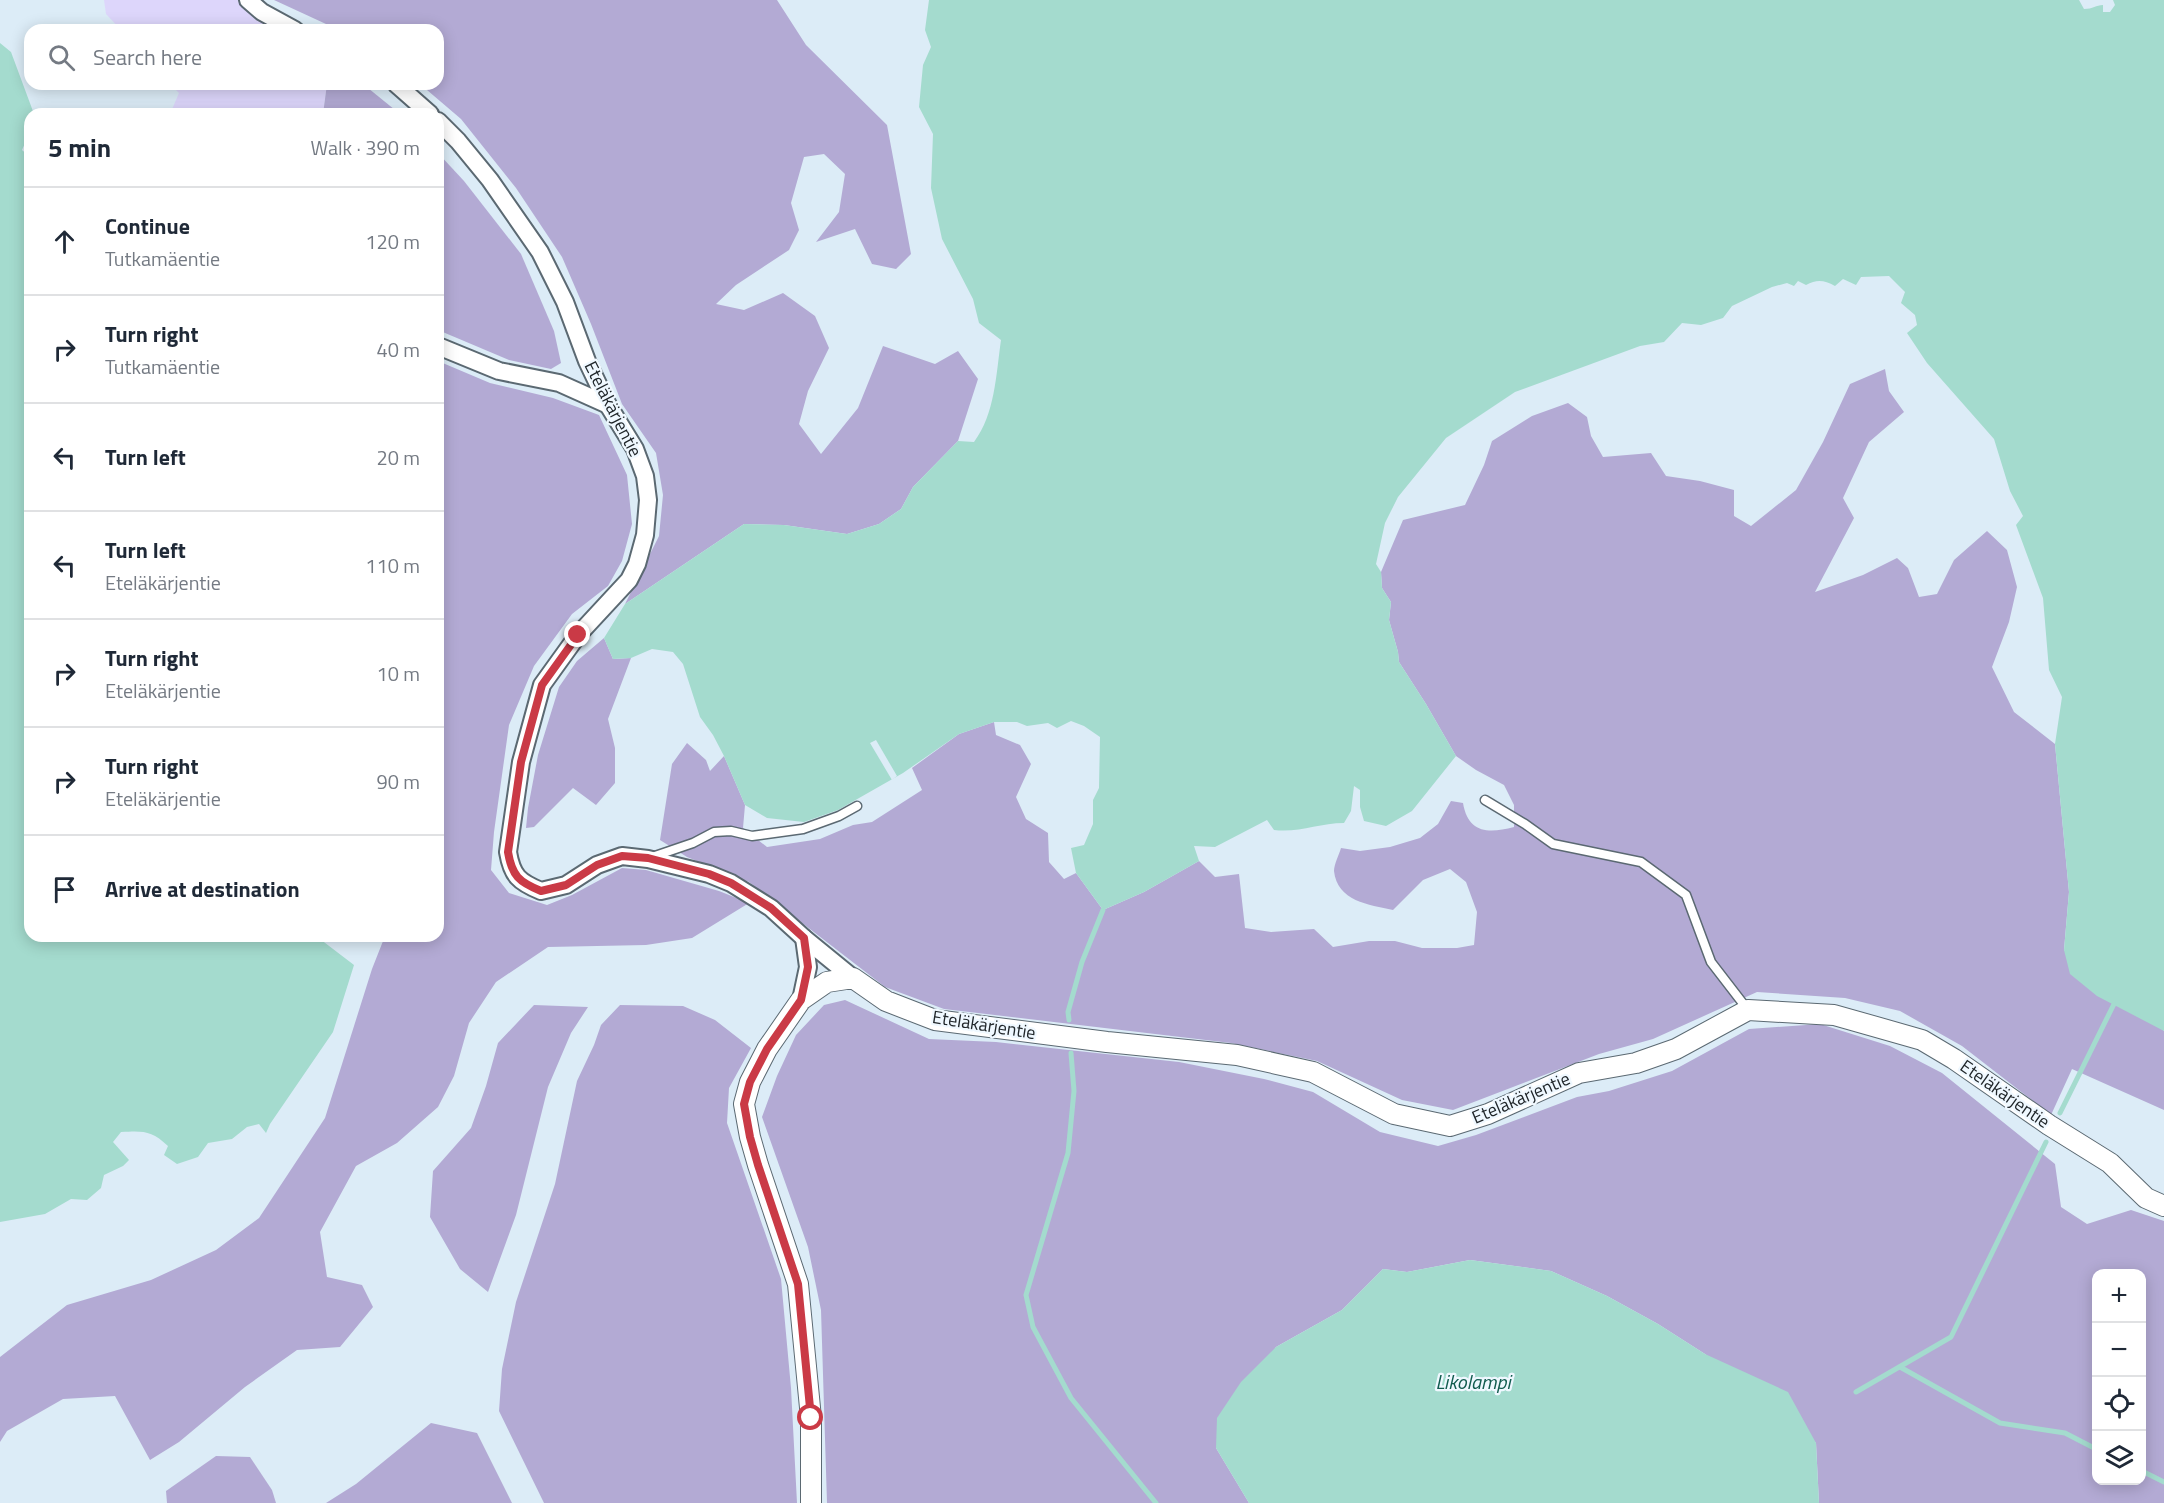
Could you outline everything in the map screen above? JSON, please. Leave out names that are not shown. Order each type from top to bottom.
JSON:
[{"type":"street","points":[[248,0],[262,12],[284,24]]},
{"type":"street","points":[[403,90],[423,108]]},
{"type":"street","name":"Eteläkärjentie","points":[[444,127],[490,180],[540,252],[565,302],[587,361],[608,405],[635,448],[645,476],[648,500],[645,535],[637,564],[629,580],[578,635],[542,685],[521,762],[508,852],[511,867],[517,879],[541,891],[566,885],[597,865],[622,856],[648,858],[709,874],[731,883],[771,908],[853,978],[886,1001],[935,1020],[1107,1042],[1238,1054],[1313,1072],[1394,1114],[1450,1126],[1488,1114],[1579,1073],[1636,1063],[1676,1049],[1748,1010],[1834,1015],[1922,1040],[2110,1163],[2146,1198],[2164,1206]]},
{"type":"street","points":[[444,348],[499,371],[559,383],[608,405]]},
{"type":"street","points":[[801,1000],[808,967],[804,938]]},
{"type":"street","points":[[811,1503],[811,1418],[798,1284],[758,1165],[744,1104],[750,1082],[767,1049],[801,1000],[827,982],[853,978]]},
{"type":"lane","points":[[1485,800],[1553,844],[1641,862],[1686,896],[1711,962],[1748,1010]]},
{"type":"lane","points":[[648,858],[693,843],[714,832],[731,831],[752,836],[803,829],[839,816],[858,806]]},
{"type":"shaded area","points":[[104,0],[262,0],[280,24],[115,24],[106,14]]},
{"type":"shaded area","points":[[274,0],[777,0],[806,45],[887,125],[911,254],[896,269],[872,264],[855,229],[816,242],[839,212],[845,174],[824,154],[804,157],[791,203],[799,230],[789,250],[736,285],[716,304],[744,310],[783,293],[815,316],[829,348],[808,391],[799,424],[821,454],[858,408],[883,346],[935,364],[958,351],[978,379],[958,441],[913,487],[901,509],[879,524],[847,534],[784,525],[744,524],[625,604],[659,536],[663,495],[656,453],[622,404],[562,257],[516,188],[461,119],[427,90],[444,90],[444,24],[326,24]]},
{"type":"shaded area","points":[[176,90],[326,90],[324,108],[173,108],[179,93]]},
{"type":"shaded area","points":[[326,90],[370,90],[393,108],[324,108]]},
{"type":"shaded area","points":[[444,159],[464,181],[521,254],[554,331],[561,363],[551,369],[509,360],[444,333]]},
{"type":"shaded area","points":[[444,364],[490,383],[553,398],[599,415],[627,475],[632,524],[622,561],[608,586],[572,614],[534,666],[509,725],[491,870],[509,893],[547,905],[572,895],[622,868],[646,870],[719,891],[749,903],[692,938],[646,945],[548,947],[496,982],[469,1023],[454,1076],[438,1107],[397,1143],[356,1166],[320,1232],[327,1277],[362,1285],[373,1307],[340,1347],[297,1350],[245,1387],[179,1442],[150,1460],[115,1396],[63,1399],[7,1431],[0,1442],[0,1357],[67,1305],[151,1280],[216,1250],[259,1218],[325,1118],[383,942],[444,942]]},
{"type":"shaded area","points":[[1885,369],[1889,391],[1904,412],[1869,442],[1843,498],[1854,518],[1815,592],[1863,575],[1897,558],[1908,568],[1919,597],[1937,594],[1954,560],[1987,531],[2007,550],[2017,587],[2009,622],[1992,667],[2014,712],[2055,744],[2069,892],[2064,950],[2164,1031],[2164,1110],[2072,1069],[2051,1115],[1962,1046],[1900,1011],[1845,998],[1757,992],[1653,1039],[1599,1054],[1453,1110],[1402,1100],[1317,1061],[1231,1043],[944,1009],[885,987],[749,882],[687,857],[660,840],[672,764],[687,743],[706,760],[710,771],[724,756],[745,805],[743,828],[767,847],[820,839],[853,825],[872,822],[922,790],[912,768],[959,734],[994,722],[996,735],[1020,745],[1031,764],[1016,797],[1026,819],[1048,833],[1049,862],[1064,879],[1076,873],[1103,910],[1144,892],[1199,861],[1215,877],[1239,874],[1245,928],[1271,932],[1314,929],[1333,947],[1369,941],[1395,941],[1422,948],[1457,948],[1474,945],[1477,912],[1466,882],[1450,869],[1423,880],[1393,910],[1356,900],[1348,895],[1336,881],[1334,871],[1341,848],[1360,851],[1390,847],[1420,838],[1438,824],[1451,801],[1463,803],[1469,820],[1481,829],[1496,830],[1514,827],[1514,805],[1504,785],[1456,756],[1399,662],[1389,620],[1391,602],[1382,588],[1381,572],[1403,520],[1465,505],[1484,465],[1492,441],[1532,416],[1568,403],[1587,417],[1591,436],[1603,457],[1651,453],[1666,476],[1700,481],[1734,490],[1734,516],[1751,526],[1796,490],[1823,442],[1850,384]]},
{"type":"shaded area","points":[[604,638],[613,659],[631,658],[608,719],[615,748],[615,783],[596,805],[573,788],[534,827],[526,828],[538,755],[559,687],[577,661]]},
{"type":"shaded area","points":[[845,1000],[929,1039],[996,1042],[1179,1062],[1264,1079],[1313,1092],[1380,1132],[1438,1146],[1476,1135],[1577,1097],[1609,1091],[1672,1071],[1749,1029],[1820,1024],[1890,1046],[1942,1073],[2055,1164],[2061,1207],[2087,1224],[2131,1210],[2164,1221],[2164,1503],[1819,1503],[1816,1443],[1705,1354],[1658,1324],[1607,1296],[1551,1271],[1470,1260],[1407,1272],[1383,1269],[1342,1310],[1276,1347],[1216,1448],[1249,1503],[827,1503],[821,1310],[808,1247],[762,1117],[777,1076],[796,1035],[824,1005]]},
{"type":"shaded area","points":[[534,1005],[588,1007],[571,1033],[548,1087],[516,1215],[488,1292],[460,1269],[430,1217],[433,1171],[471,1128],[498,1043]]},
{"type":"shaded area","points":[[620,1005],[683,1006],[715,1020],[751,1048],[729,1088],[727,1123],[781,1279],[791,1388],[797,1503],[544,1503],[499,1411],[502,1369],[516,1302],[555,1184],[577,1081],[601,1025]]},
{"type":"shaded area","points":[[431,1423],[477,1433],[512,1503],[326,1503],[356,1484]]},
{"type":"shaded area","points":[[216,1456],[250,1457],[272,1490],[276,1503],[167,1503],[166,1491]]},
{"type":"water","points":[[929,0],[2079,0],[2084,9],[2103,5],[2103,12],[2110,12],[2115,5],[2113,0],[2164,0],[2164,1031],[2097,996],[2070,974],[2064,950],[2069,892],[2055,744],[2062,697],[2049,670],[2043,598],[2016,525],[2023,516],[2010,491],[1994,439],[1927,363],[1907,333],[1917,325],[1915,315],[1901,303],[1905,292],[1889,276],[1861,277],[1856,285],[1843,279],[1835,286],[1820,281],[1806,285],[1798,281],[1794,286],[1787,283],[1772,287],[1732,306],[1723,318],[1701,325],[1682,323],[1664,342],[1640,346],[1515,392],[1446,438],[1398,497],[1385,523],[1376,564],[1381,572],[1382,588],[1391,602],[1389,620],[1399,662],[1456,756],[1412,811],[1386,826],[1364,821],[1360,807],[1360,790],[1354,786],[1351,811],[1344,823],[1283,831],[1274,830],[1267,820],[1215,847],[1194,846],[1199,861],[1144,892],[1103,910],[1076,873],[1071,848],[1084,845],[1093,824],[1093,800],[1099,788],[1100,737],[1084,726],[1071,721],[1057,728],[1048,723],[1027,726],[1017,722],[994,722],[959,734],[903,773],[838,810],[804,822],[767,818],[745,805],[724,756],[700,717],[683,664],[673,652],[652,649],[631,658],[613,659],[604,638],[625,604],[744,524],[784,525],[847,534],[879,524],[901,509],[913,487],[958,441],[974,442],[981,431],[994,394],[1001,340],[979,323],[973,299],[942,239],[931,188],[933,134],[919,107],[923,65],[931,47],[925,30]]},
{"type":"water","points":[[0,43],[11,52],[32,108],[24,108],[22,150],[24,152],[24,942],[324,942],[354,965],[333,1032],[266,1133],[259,1124],[247,1127],[232,1139],[208,1143],[198,1157],[177,1164],[164,1155],[168,1146],[157,1137],[141,1132],[121,1132],[113,1142],[129,1160],[123,1166],[104,1175],[101,1188],[87,1200],[71,1199],[45,1214],[0,1222]]},
{"type":"water","name":"Likolampi","points":[[1470,1260],[1551,1271],[1607,1296],[1658,1324],[1705,1354],[1788,1392],[1816,1443],[1819,1503],[1249,1503],[1216,1448],[1217,1418],[1241,1382],[1276,1347],[1342,1310],[1383,1269],[1407,1272]]},
{"type":"pier","points":[[876,740],[897,776],[892,780],[870,743]]},
{"type":"waterway","points":[[1069,1020],[1068,1012],[1082,962],[1103,910]]},
{"type":"waterway","points":[[2060,1113],[2114,1004]]},
{"type":"waterway","points":[[1071,1053],[1074,1091],[1068,1153],[1026,1295],[1033,1327],[1071,1398],[1156,1503]]},
{"type":"waterway","points":[[1856,1392],[1951,1337],[2046,1142]]},
{"type":"waterway","points":[[1900,1367],[2000,1423],[2065,1433],[2092,1447]]},
{"type":"waterway","points":[[2146,1473],[2164,1482]]},
{"type":"route","points":[[578,635],[542,685],[521,762],[508,852],[511,867],[517,879],[541,891],[566,885],[597,865],[622,856],[648,858],[709,874],[731,883],[771,908],[804,938],[808,967],[801,1000],[767,1049],[750,1082],[744,1104],[758,1165],[798,1284],[811,1418]]}]
